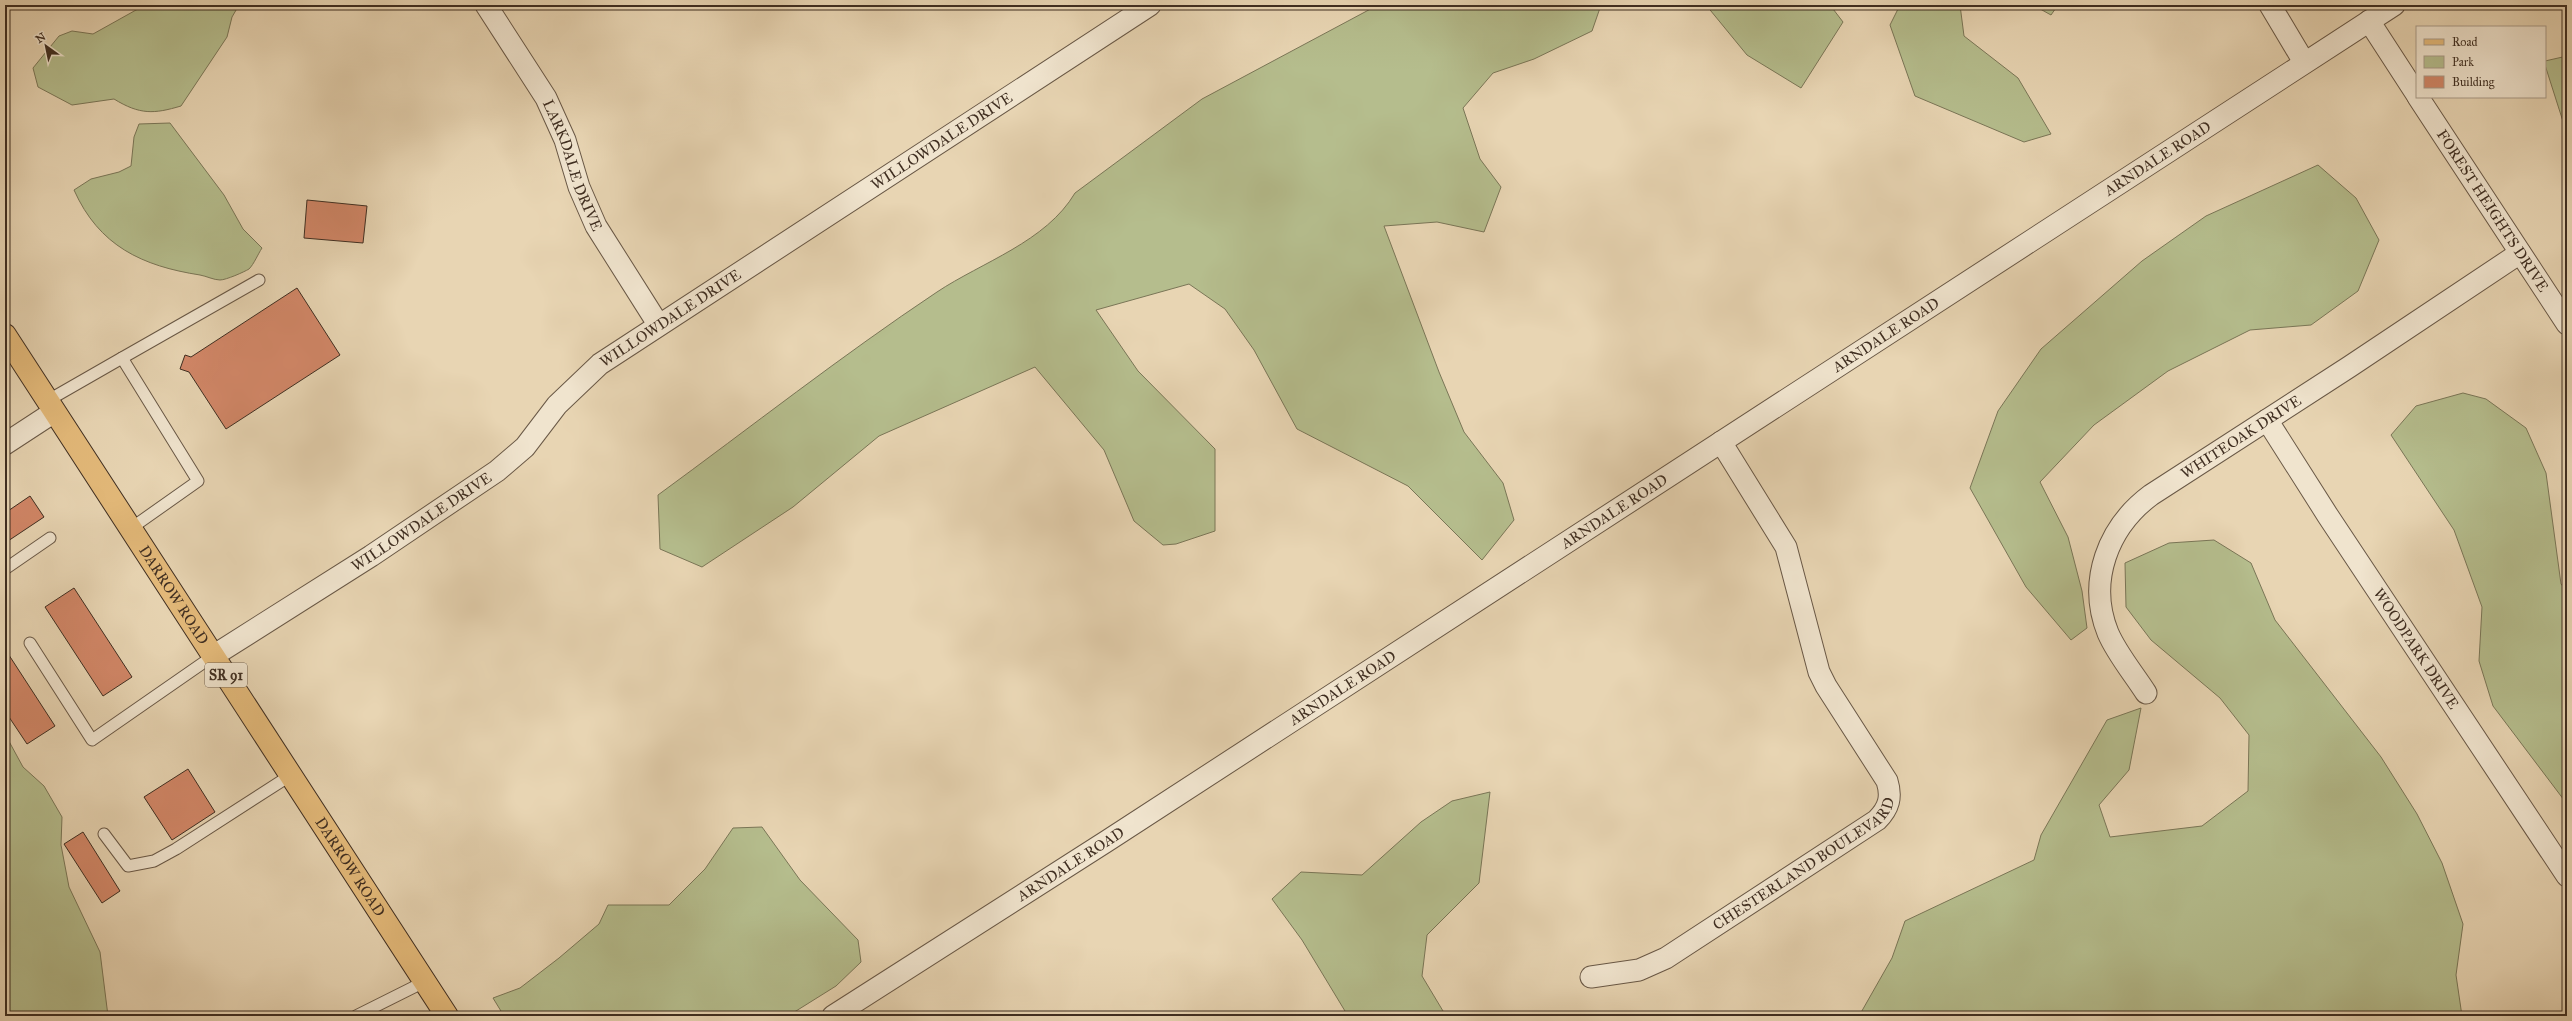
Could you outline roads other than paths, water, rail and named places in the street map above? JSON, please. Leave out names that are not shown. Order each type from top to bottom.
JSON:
[{"type":"main road","name":"DARROW ROAD","points":[[5,335],[447,1016]]},
{"type":"street","name":"LARKDALE DRIVE","points":[[486,5],[546,98],[565,140],[579,187],[596,226],[658,324]]},
{"type":"street","name":"WILLOWDALE DRIVE","points":[[213,656],[371,556],[498,471],[525,447],[557,405],[581,380],[600,364],[658,324],[1150,5]]},
{"type":"street","points":[[2270,5],[2304,62]]},
{"type":"street","name":"ARNDALE ROAD","points":[[833,1016],[1094,850],[2304,62],[2394,5]]},
{"type":"street","name":"FOREST HEIGHTS DRIVE","points":[[2369,21],[2416,93]]},
{"type":"street","name":"FOREST HEIGHTS DRIVE","points":[[2419,98],[2567,324]]},
{"type":"street","name":"WHITEOAK DRIVE","points":[[2146,693],[2109,634],[2100,601],[2101,574],[2111,542],[2118,528],[2138,504],[2520,253]]},
{"type":"street","points":[[5,444],[51,407]]},
{"type":"street","name":"WOODPARK DRIVE","points":[[2267,420],[2332,523],[2567,876]]},
{"type":"street","name":"CHESTERLAND BOULEVARD","points":[[1591,977],[1639,970],[1666,958],[1877,820],[1889,803],[1890,791],[1887,780],[1826,686],[1819,672],[1786,547],[1721,442]]},
{"type":"lane","points":[[51,407],[122,358],[259,280]]},
{"type":"lane","points":[[122,358],[198,481],[130,529]]},
{"type":"lane","points":[[5,569],[50,538]]},
{"type":"lane","points":[[30,643],[92,740],[213,656]]},
{"type":"lane","points":[[104,834],[128,866],[154,861],[176,849],[291,775]]},
{"type":"lane","points":[[356,1016],[424,982]]}]
